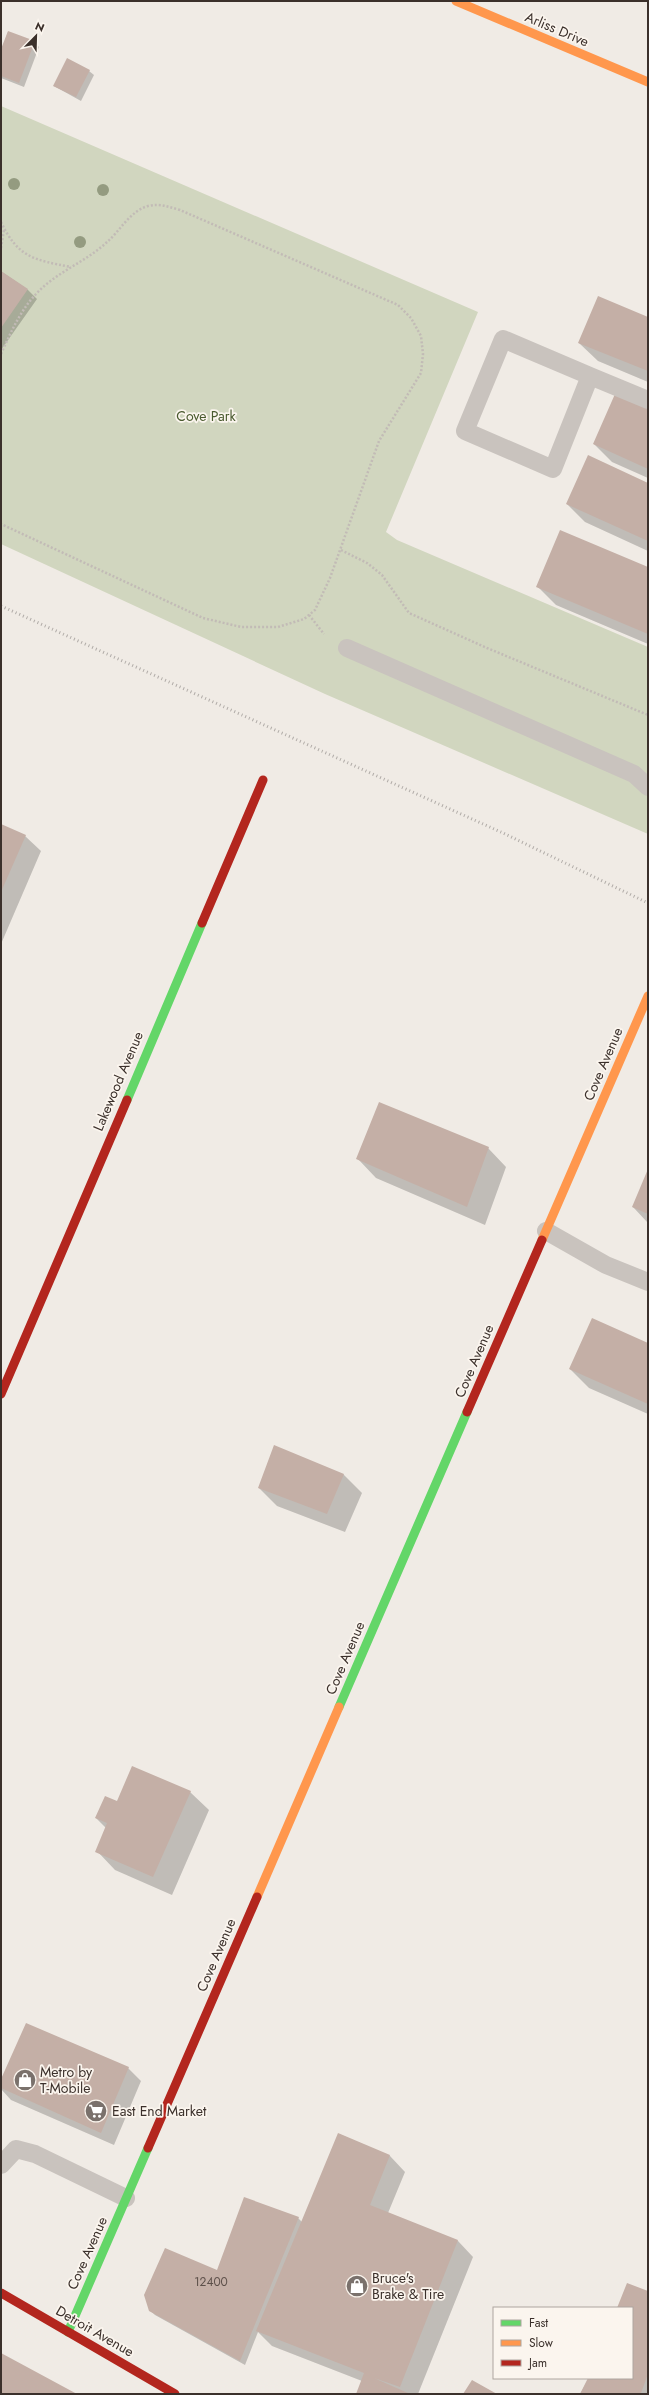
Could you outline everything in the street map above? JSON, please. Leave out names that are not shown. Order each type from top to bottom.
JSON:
[{"type":"street","name":"Arliss Drive","points":[[456,1],[648,82]]},
{"type":"street","name":"Lakewood Avenue","points":[[1,1394],[263,780]]},
{"type":"street","name":"Cove Avenue","points":[[68,2332],[648,996]]},
{"type":"street","name":"Detroit Avenue","points":[[1,2293],[175,2394]]},
{"type":"lane","points":[[590,376],[553,469],[465,431],[503,339],[648,400]]},
{"type":"lane","points":[[347,648],[634,774],[648,786]]},
{"type":"lane","points":[[546,1231],[606,1265],[648,1282]]},
{"type":"lane","points":[[1,2165],[16,2149],[35,2154],[126,2198]]},
{"type":"path","points":[[1,354],[17,318],[36,293],[108,242],[131,216],[146,207],[160,204],[180,210],[398,305],[411,318],[420,336],[423,354],[421,373],[379,441],[341,550],[315,610],[304,619],[278,627],[241,626],[203,618],[1,524]]},
{"type":"path","points":[[1,222],[4,230],[17,248],[37,261],[71,267]]},
{"type":"path","points":[[1,248],[4,230]]},
{"type":"path","points":[[341,550],[367,563],[382,575],[409,613],[487,648],[648,715]]},
{"type":"green space","name":"Cove Park","points":[[1,106],[478,312],[386,532],[397,540],[648,647],[648,834],[325,694],[1,544]]},
{"type":"building","points":[[8,31],[35,41],[19,83],[1,76],[1,49]]},
{"type":"building","points":[[67,58],[90,70],[76,97],[53,86]]},
{"type":"building","points":[[1,271],[28,289],[1,328]]},
{"type":"building","points":[[598,296],[648,317],[648,371],[578,343]]},
{"type":"building","points":[[615,394],[648,408],[648,469],[593,444]]},
{"type":"building","points":[[588,455],[648,483],[648,541],[566,504]]},
{"type":"building","points":[[560,530],[648,567],[648,634],[536,587]]},
{"type":"building","points":[[1,824],[26,835],[1,892]]},
{"type":"building","points":[[379,1102],[489,1147],[467,1207],[356,1159]]},
{"type":"building","points":[[648,1169],[648,1214],[632,1207]]},
{"type":"building","points":[[592,1318],[648,1343],[648,1404],[569,1369]]},
{"type":"building","points":[[274,1445],[344,1474],[327,1514],[258,1488]]},
{"type":"building","points":[[132,1766],[191,1791],[153,1877],[95,1852],[107,1823],[95,1818],[105,1796],[117,1801]]},
{"type":"building","points":[[26,2023],[129,2067],[101,2133],[1,2088],[1,2079]]},
{"type":"building","name":"Bruce's Brake & Tire","points":[[338,2133],[390,2155],[370,2205],[458,2240],[400,2387],[374,2378],[410,2394],[356,2394],[364,2373],[256,2331]]},
{"type":"building","points":[[244,2197],[299,2217],[240,2361],[149,2311],[144,2295],[165,2248],[217,2270]]},
{"type":"building","points":[[627,2283],[648,2291],[648,2374],[641,2393],[580,2394],[588,2379],[633,2379],[633,2307],[617,2307]]},
{"type":"building","points":[[1,2353],[77,2394],[1,2394]]},
{"type":"building","points":[[472,2380],[497,2394],[463,2394]]},
{"type":"railway","points":[[1,606],[503,833],[648,903]]},
{"type":"traffic: fast","points":[[127,1100],[202,923]]},
{"type":"traffic: fast","points":[[339,1707],[467,1412]]},
{"type":"traffic: fast","points":[[68,2332],[148,2148]]},
{"type":"traffic: slow","points":[[456,1],[648,82]]},
{"type":"traffic: slow","points":[[542,1240],[648,996]]},
{"type":"traffic: slow","points":[[257,1897],[339,1707]]},
{"type":"traffic: jam","points":[[202,923],[263,780]]},
{"type":"traffic: jam","points":[[1,1394],[127,1100]]},
{"type":"traffic: jam","points":[[467,1412],[542,1240]]},
{"type":"traffic: jam","points":[[148,2148],[257,1897]]},
{"type":"traffic: jam","points":[[1,2293],[175,2394]]},
{"type":"place","name":"Metro by T-Mobile","points":[[25,2080]]},
{"type":"place","name":"East End Market","points":[[96,2111]]},
{"type":"place","name":"Bruce's Brake & Tire","points":[[357,2286]]}]
